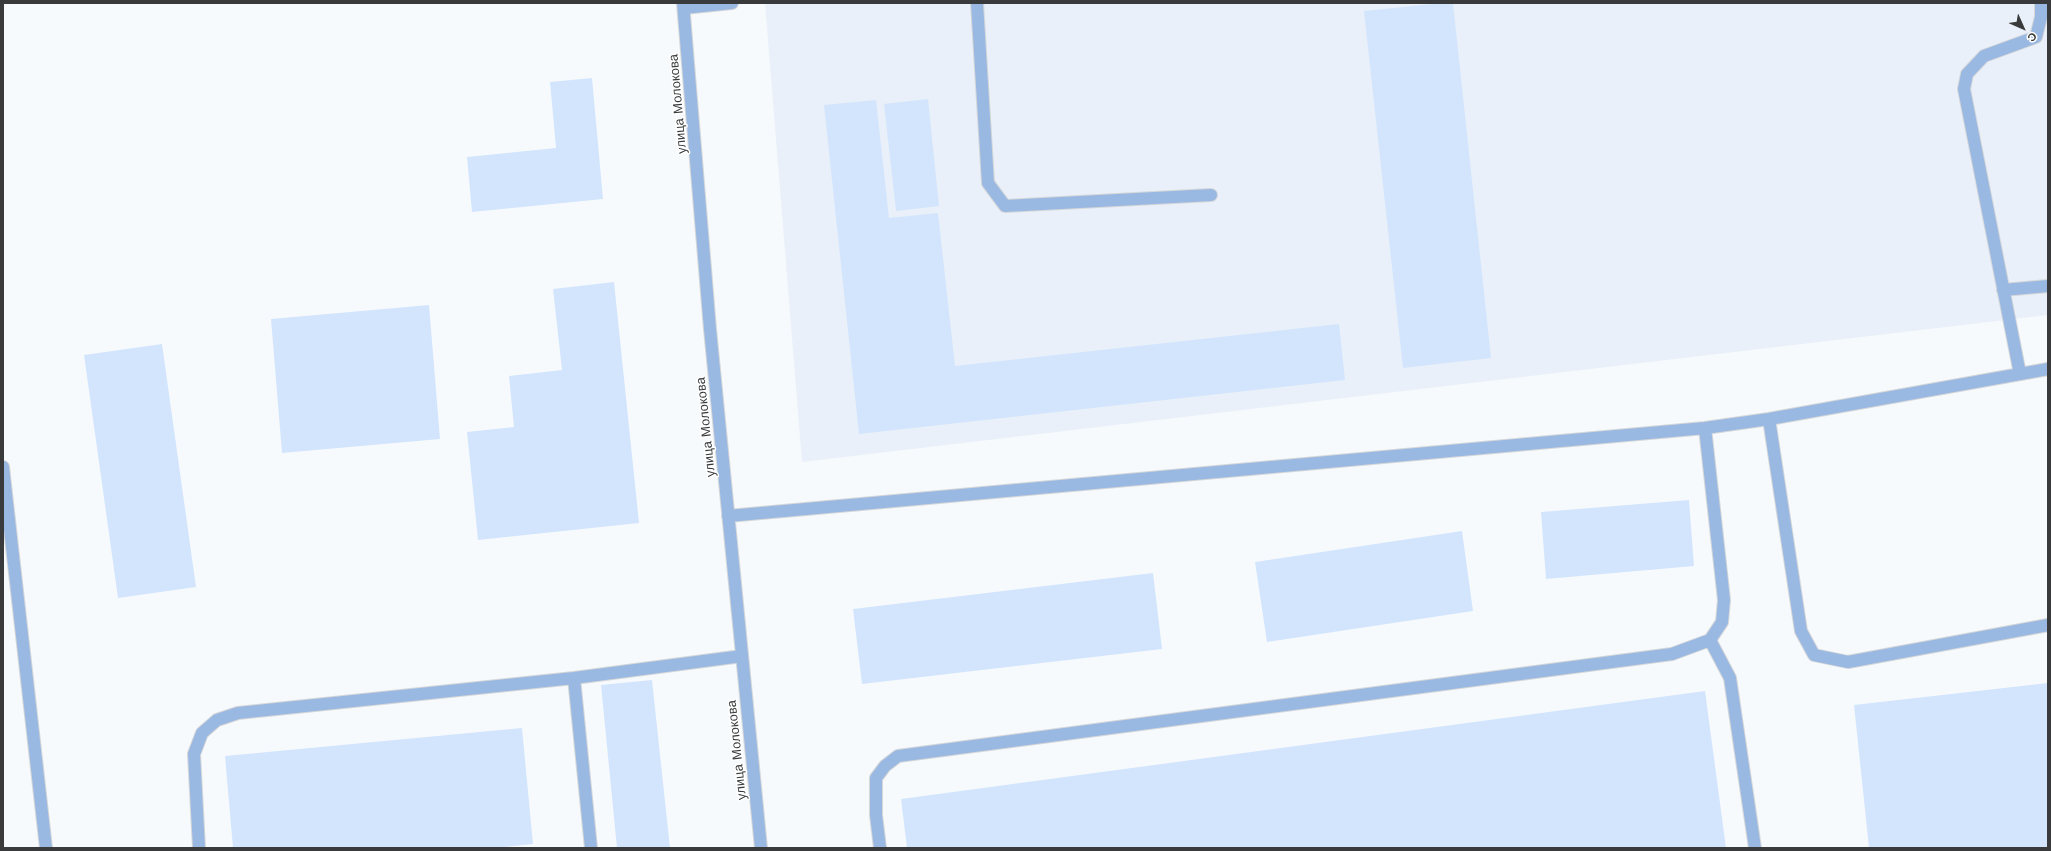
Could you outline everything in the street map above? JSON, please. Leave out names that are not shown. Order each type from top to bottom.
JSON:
[{"type":"street","points":[[684,6],[732,3]]},
{"type":"street","points":[[977,3],[988,182],[1005,206],[1211,195]]},
{"type":"street","points":[[2020,374],[1964,89],[1967,74],[1984,56],[2036,37],[2041,17],[2041,3]]},
{"type":"street","name":"улица Молокова","points":[[684,6],[710,321],[761,848]]},
{"type":"street","points":[[2003,290],[2048,286]]},
{"type":"street","points":[[728,516],[1705,428],[1769,419],[2048,369]]},
{"type":"street","points":[[1769,419],[1801,631],[1814,655],[1848,662],[2048,625]]},
{"type":"street","points":[[880,848],[876,815],[876,778],[885,766],[898,756],[1672,654],[1710,640],[1722,622],[1724,600],[1705,428]]},
{"type":"street","points":[[3,467],[46,848]]},
{"type":"street","points":[[1710,640],[1730,678],[1755,848]]},
{"type":"street","points":[[198,848],[194,754],[202,734],[217,720],[238,713],[574,678],[742,656]]},
{"type":"street","points":[[574,678],[590,848]]},
{"type":"shaded area","points":[[765,3],[2048,3],[2048,315],[802,462]]},
{"type":"building","points":[[1453,3],[1491,358],[1403,368],[1364,11]]},
{"type":"building","points":[[592,78],[603,199],[472,212],[467,157],[556,148],[550,82]]},
{"type":"building","points":[[928,99],[939,206],[896,211],[884,104]]},
{"type":"building","points":[[876,100],[889,218],[938,213],[955,366],[1339,324],[1345,380],[859,434],[824,105]]},
{"type":"building","points":[[614,282],[639,523],[478,540],[467,432],[514,427],[509,376],[562,370],[553,289]]},
{"type":"building","points":[[429,305],[440,439],[282,453],[271,319]]},
{"type":"building","points":[[162,344],[196,587],[118,598],[84,355]]},
{"type":"building","points":[[1689,500],[1694,566],[1546,579],[1541,512]]},
{"type":"building","points":[[1462,531],[1473,611],[1267,642],[1255,562]]},
{"type":"building","points":[[1153,573],[1162,649],[862,684],[853,609]]},
{"type":"building","points":[[652,680],[670,848],[617,848],[601,685]]},
{"type":"building","points":[[2048,683],[2048,848],[1869,848],[1854,705]]},
{"type":"building","points":[[1705,691],[1726,848],[907,848],[901,799]]},
{"type":"building","points":[[522,728],[533,844],[496,848],[233,848],[225,756]]}]
